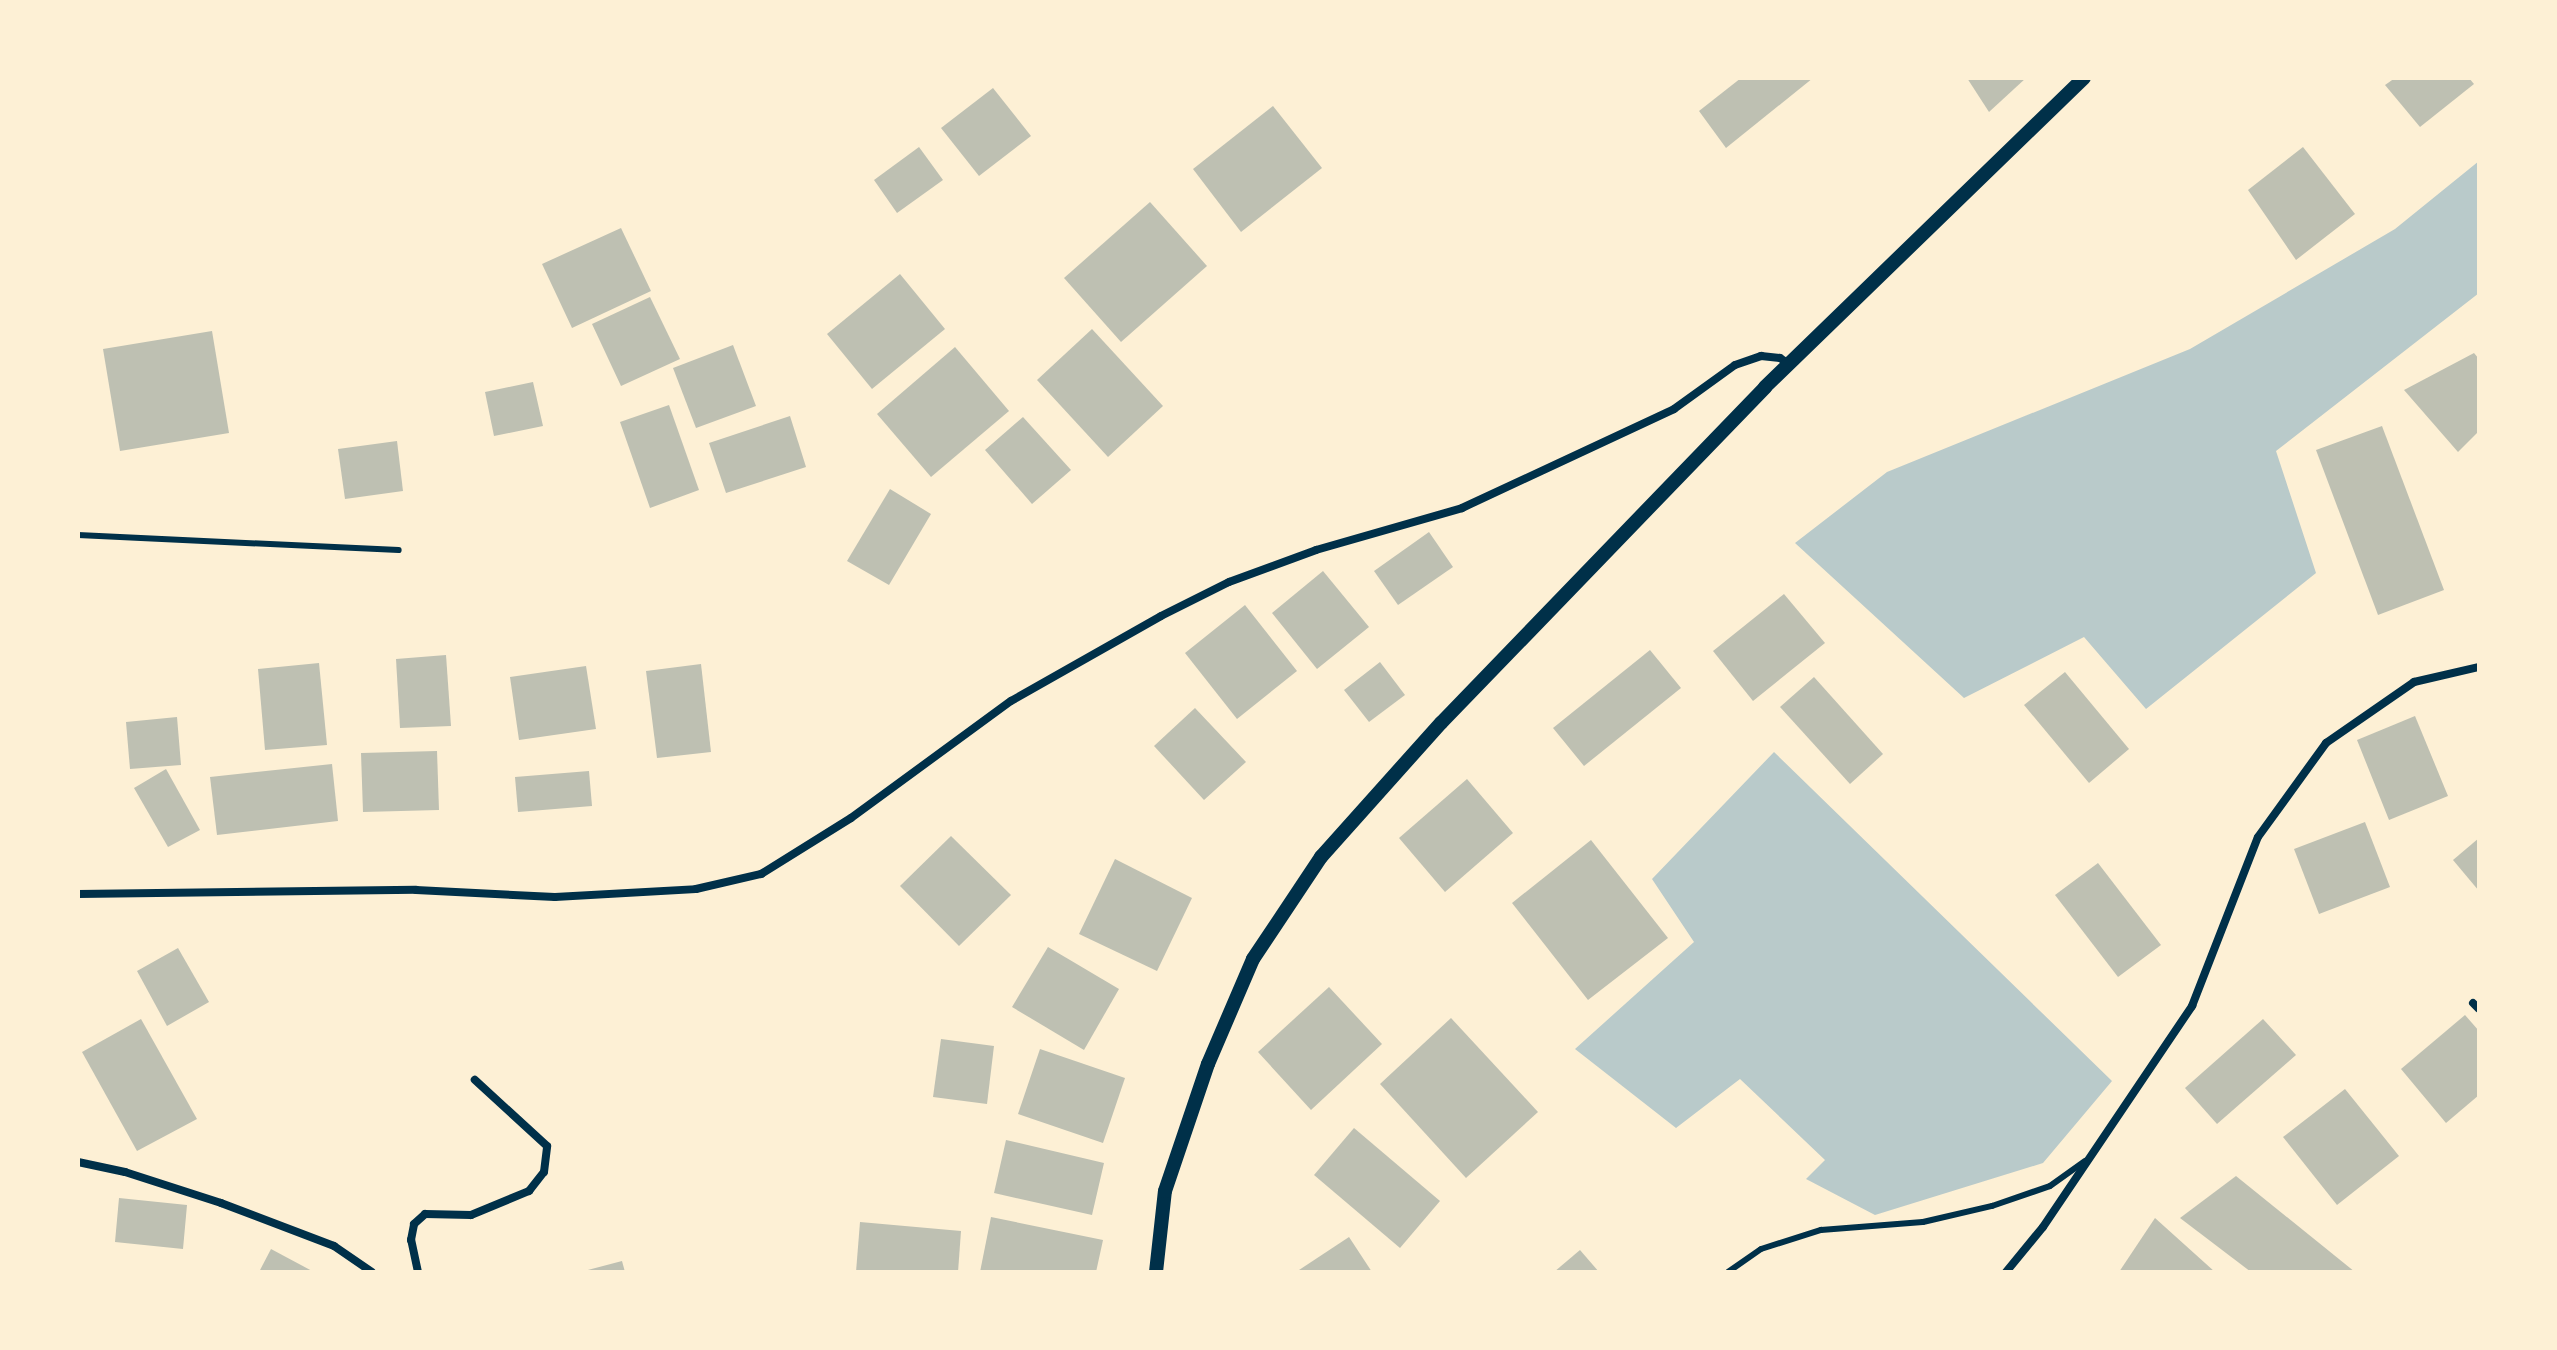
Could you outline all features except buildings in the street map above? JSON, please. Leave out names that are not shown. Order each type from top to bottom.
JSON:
[{"type":"street","points":[[1156,1272],[1165,1191],[1208,1064],[1253,959],[1321,857],[1441,723],[1789,364],[2084,78]]},
{"type":"street","points":[[78,894],[416,890],[555,897],[696,889],[761,874],[851,818],[1011,701],[1174,609],[1229,582],[1316,550],[1462,508],[1674,409],[1735,365],[1761,356],[1780,358],[1789,364]]},
{"type":"street","points":[[2006,1272],[2043,1227],[2192,1006],[2258,837],[2326,743],[2414,682],[2479,667]]},
{"type":"street","points":[[418,1272],[411,1240],[414,1224],[425,1214],[471,1215],[529,1191],[544,1172],[547,1146],[475,1080]]},
{"type":"street","points":[[78,1162],[125,1172],[221,1203],[334,1246],[372,1272]]},
{"type":"lane","points":[[78,535],[399,550]]},
{"type":"lane","points":[[1728,1272],[1761,1249],[1821,1230],[1923,1222],[1992,1206],[2050,1186],[2089,1159]]},
{"type":"shaded area","points":[[2479,161],[2479,293],[2276,451],[2316,573],[2146,709],[2084,637],[1964,698],[1795,543],[1887,472],[2190,349],[2395,229]]},
{"type":"shaded area","points":[[1774,752],[2112,1081],[2043,1163],[1875,1215],[1806,1179],[1825,1160],[1740,1079],[1676,1128],[1575,1049],[1694,942],[1652,879]]}]
